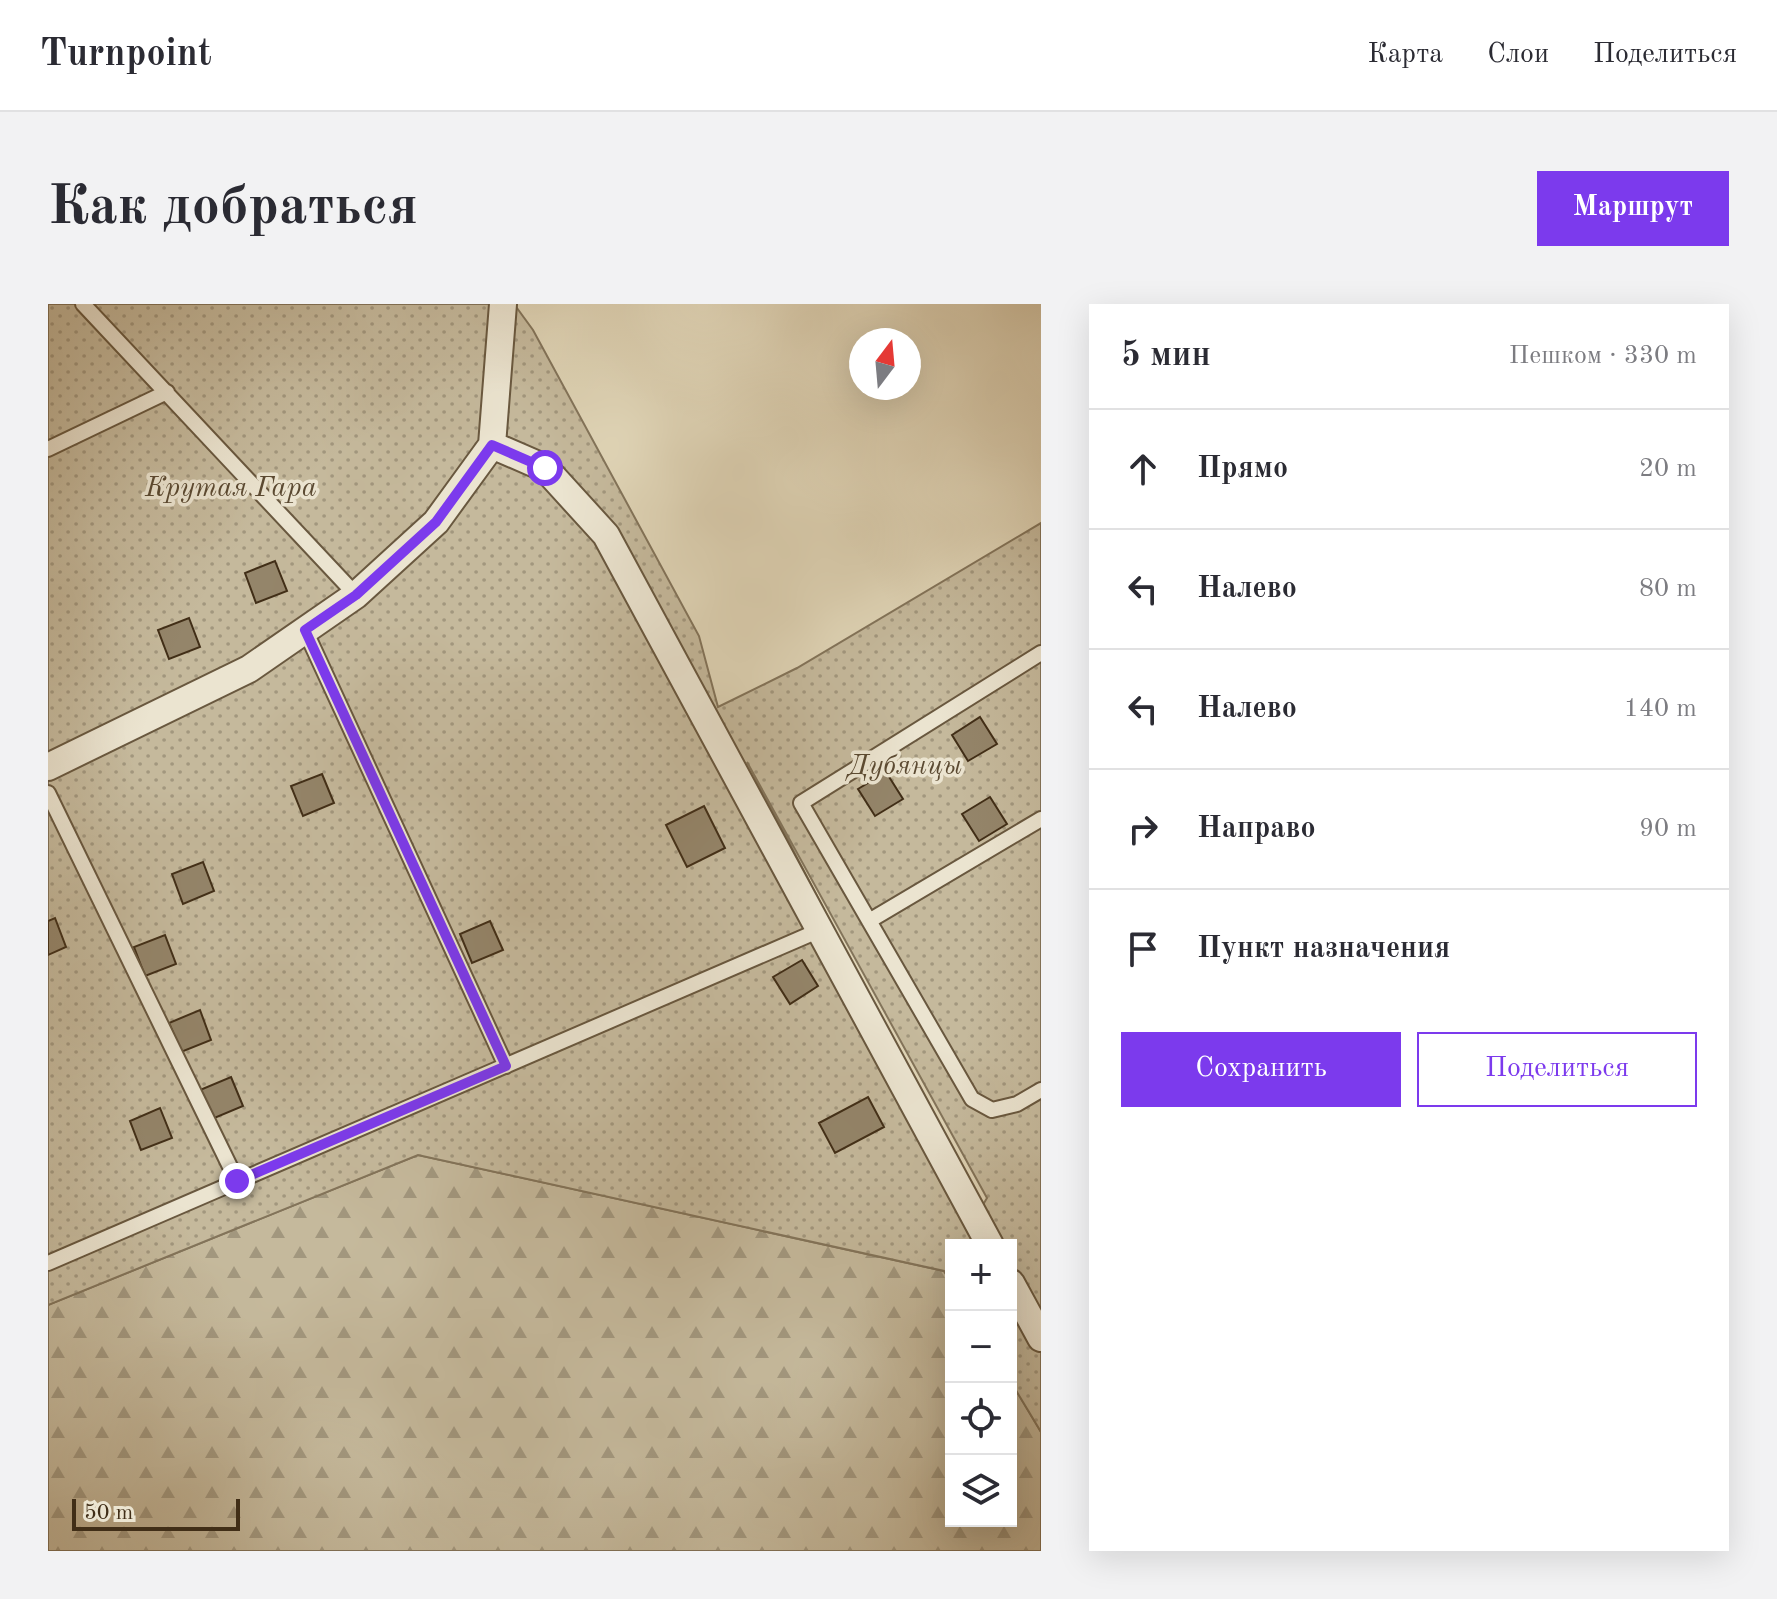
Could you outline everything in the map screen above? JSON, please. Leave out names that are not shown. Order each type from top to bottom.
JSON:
[{"type":"street","points":[[48,767],[249,669],[356,595],[436,522],[492,445],[503,304]]},
{"type":"street","points":[[492,445],[545,468],[606,535],[987,1239]]},
{"type":"street","points":[[1017,1294],[1041,1338]]},
{"type":"lane","points":[[83,304],[356,595]]},
{"type":"lane","points":[[48,449],[167,392]]},
{"type":"lane","points":[[305,630],[506,1066]]},
{"type":"lane","points":[[1041,653],[801,803],[972,1099],[992,1110],[1017,1104],[1041,1090]]},
{"type":"lane","points":[[48,793],[237,1181]]},
{"type":"lane","points":[[869,921],[1041,819]]},
{"type":"lane","points":[[48,1263],[820,930]]},
{"type":"green space","points":[[48,304],[514,304],[533,330],[699,636],[718,707],[797,668],[1041,523],[1041,1432],[1017,1392],[1017,1239],[945,1239],[945,1273],[418,1155],[48,1305]],"holes":[[[747,762],[987,1198],[980,1208]]]},
{"type":"green space","points":[[418,1155],[944,1271],[945,1527],[1017,1527],[1017,1392],[1041,1432],[1041,1551],[48,1551],[48,1305]]},
{"type":"building","points":[[275,561],[287,591],[256,603],[245,573]]},
{"type":"building","points":[[189,618],[200,647],[169,659],[158,630]]},
{"type":"building","points":[[980,717],[997,744],[968,761],[952,735]]},
{"type":"building","points":[[886,772],[903,799],[875,816],[858,789]]},
{"type":"building","points":[[322,774],[334,803],[303,816],[291,786]]},
{"type":"building","points":[[990,797],[1007,824],[979,841],[962,814]]},
{"type":"building","points":[[704,806],[725,848],[687,867],[666,825]]},
{"type":"building","points":[[203,862],[214,891],[183,904],[172,874]]},
{"type":"building","points":[[55,918],[66,947],[48,955],[48,921]]},
{"type":"building","points":[[490,921],[503,950],[472,963],[460,934]]},
{"type":"building","points":[[165,935],[176,964],[145,976],[134,947]]},
{"type":"building","points":[[802,960],[818,986],[790,1004],[773,977]]},
{"type":"building","points":[[200,1010],[211,1040],[181,1052],[169,1023]]},
{"type":"building","points":[[231,1077],[243,1106],[212,1119],[200,1090]]},
{"type":"building","points":[[868,1097],[884,1127],[835,1153],[819,1123]]},
{"type":"building","points":[[160,1108],[172,1138],[141,1150],[130,1121]]},
{"type":"route","points":[[237,1181],[506,1066],[305,630],[356,595],[436,522],[492,445],[545,468]]},
{"type":"park label","name":"Крутая Гара","points":[[231,486]]},
{"type":"park label","name":"Дубянцы","points":[[905,764]]}]
